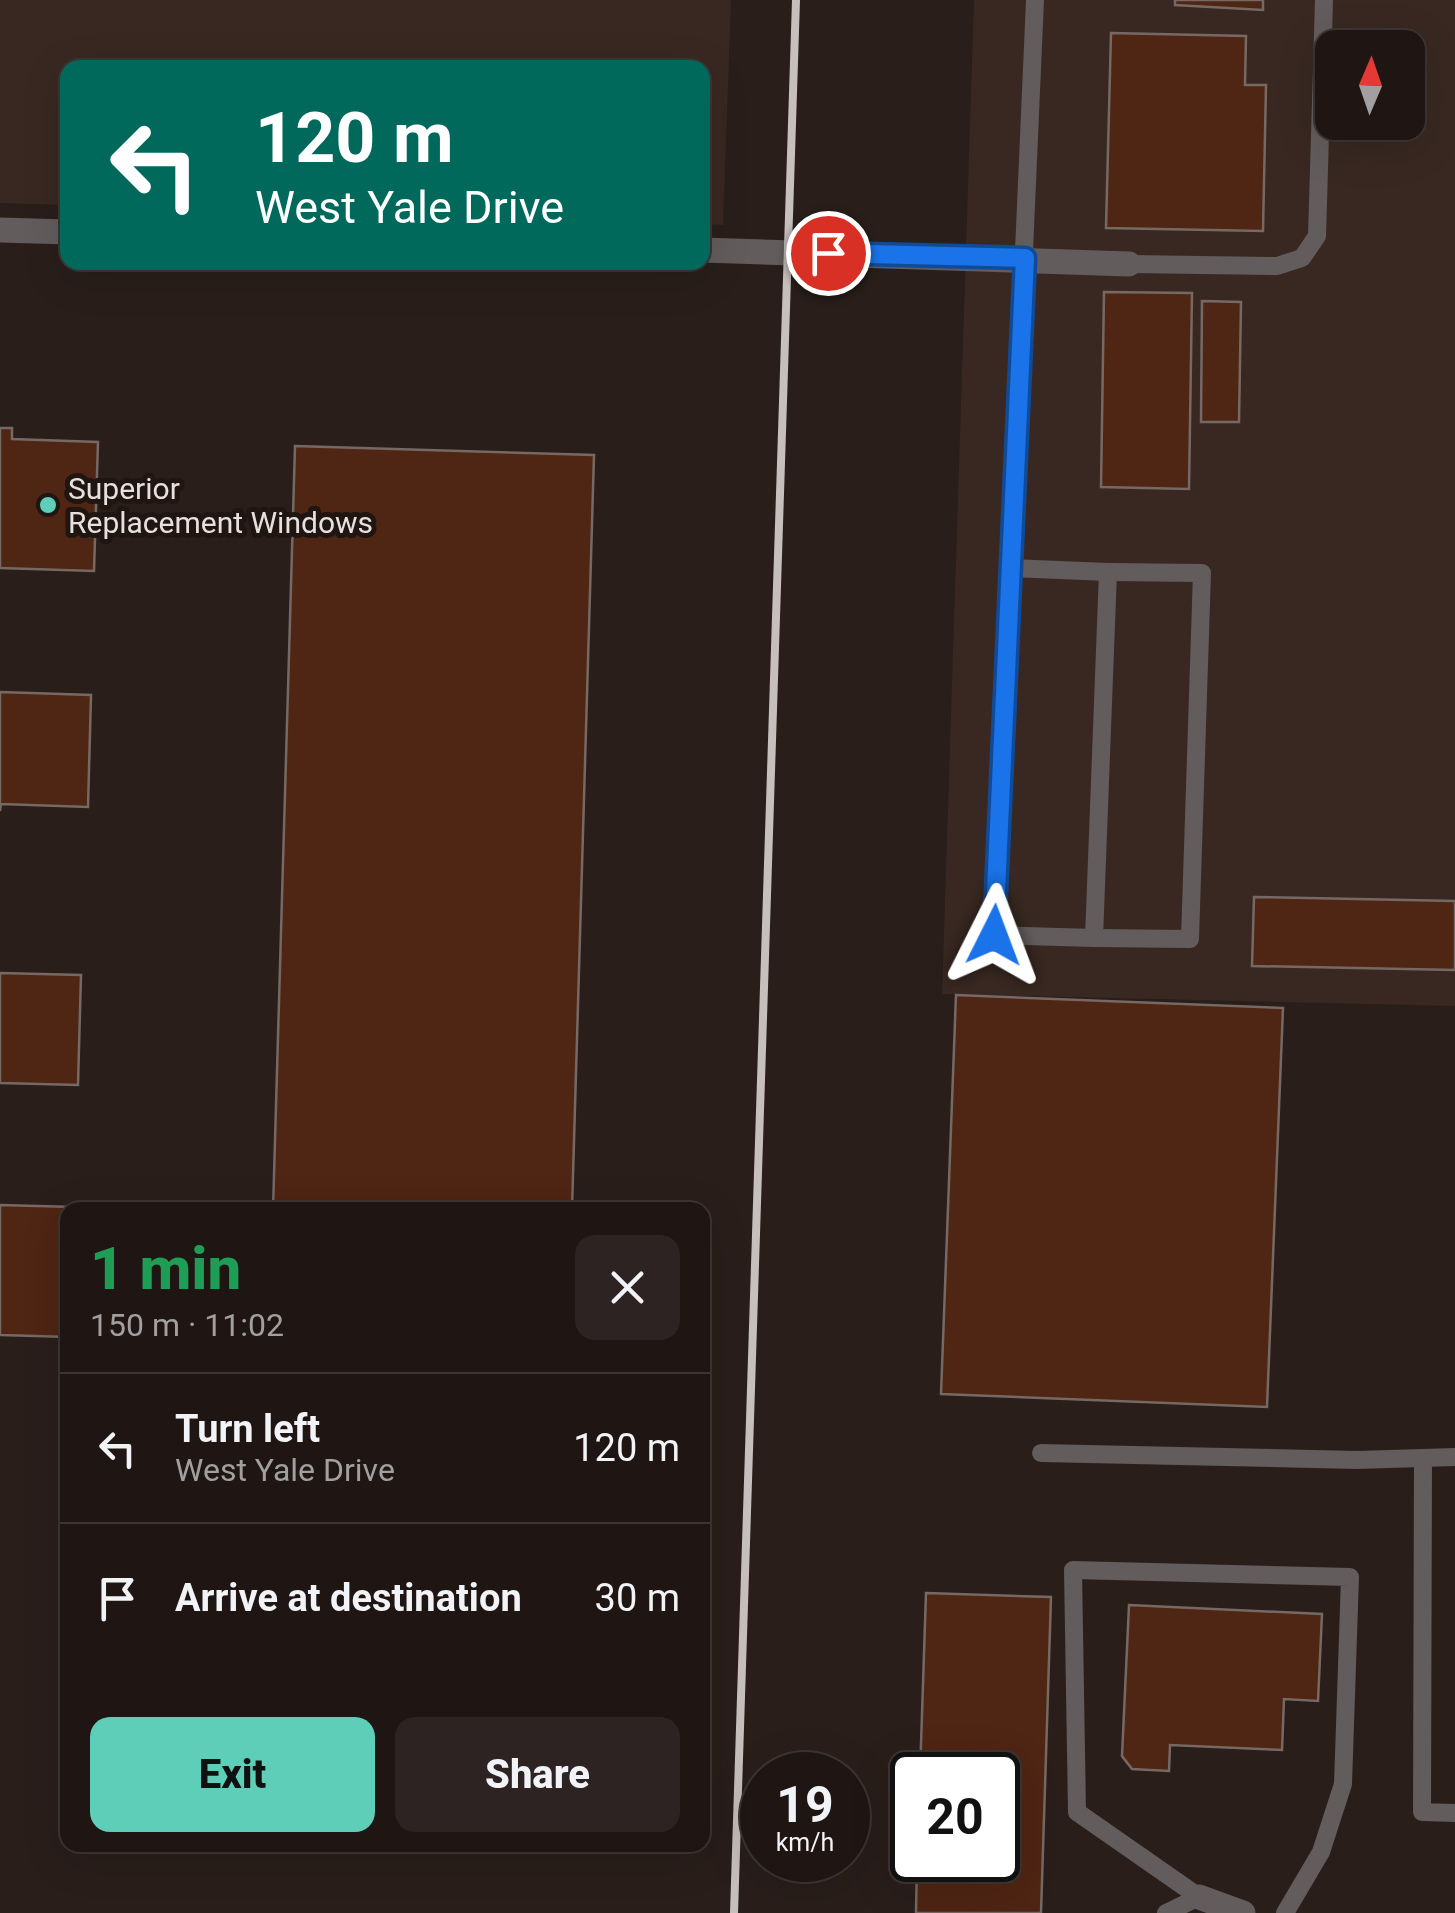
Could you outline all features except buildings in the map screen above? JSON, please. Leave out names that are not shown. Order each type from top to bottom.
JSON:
[{"type":"street","points":[[0,230],[60,232]]},
{"type":"street","points":[[710,250],[1129,264]]},
{"type":"street","points":[[1194,1905],[1243,1913]]},
{"type":"lane","points":[[1012,568],[1202,573],[1190,940],[994,935],[1034,0]]},
{"type":"lane","points":[[1129,264],[1277,266],[1302,258],[1317,236],[1324,0]]},
{"type":"lane","points":[[1094,938],[1108,572]]},
{"type":"lane","points":[[1041,1453],[1455,1457]]},
{"type":"lane","points":[[1424,1458],[1422,1812],[1455,1813]]},
{"type":"lane","points":[[1194,1905],[1077,1812],[1073,1570],[1350,1578],[1343,1784],[1321,1852],[1284,1913]]},
{"type":"lane","points":[[1166,1913],[1194,1905]]},
{"type":"shaded area","points":[[0,0],[731,0],[723,225],[710,224],[710,60],[60,60],[60,205],[0,203]]},
{"type":"shaded area","points":[[974,0],[1455,0],[1455,1006],[942,994]]},
{"type":"railway","points":[[734,1913],[796,0]]},
{"type":"place","name":"Superior Replacement Windows","points":[[48,505]]},
{"type":"route","points":[[828,253],[1025,258],[994,935]]}]
